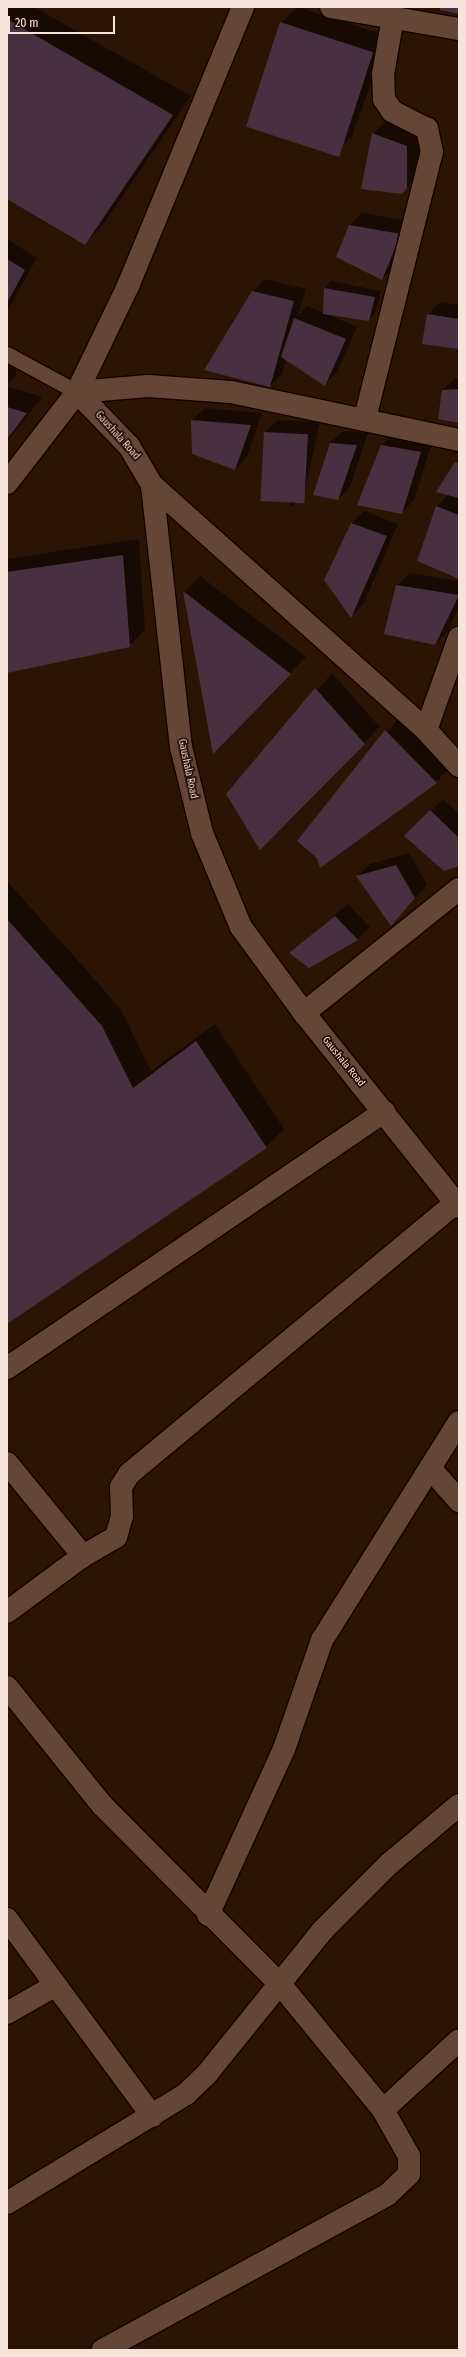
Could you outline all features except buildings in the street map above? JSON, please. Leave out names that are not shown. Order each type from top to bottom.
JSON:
[{"type":"street","points":[[7,483],[77,392],[128,286],[243,7]]},
{"type":"street","points":[[331,7],[459,29]]},
{"type":"street","points":[[365,418],[432,152],[427,129],[392,110],[384,99],[383,74],[394,18]]},
{"type":"street","points":[[77,392],[148,386],[185,387],[231,392],[365,418],[459,440]]},
{"type":"street","name":"Gaushala Road","points":[[77,392],[129,446],[152,485],[181,747],[202,833],[241,927],[304,1013],[458,1203]]},
{"type":"street","points":[[152,485],[426,730],[459,766]]},
{"type":"street","points":[[426,730],[459,638]]},
{"type":"street","points":[[304,1013],[459,889]]},
{"type":"street","points":[[7,1368],[384,1112]]},
{"type":"street","points":[[7,1612],[83,1556],[116,1537],[122,1516],[121,1487],[129,1474],[458,1203]]},
{"type":"street","points":[[208,1915],[278,1763],[322,1640],[459,1422]]},
{"type":"street","points":[[7,1463],[83,1556]]},
{"type":"street","points":[[430,1468],[459,1501]]},
{"type":"street","points":[[7,1687],[101,1804],[208,1915],[280,1984],[383,2110],[409,2156],[409,2174],[398,2188],[103,2350]]},
{"type":"street","points":[[7,2203],[186,2094],[206,2075],[322,1931],[359,1892],[459,1805]]},
{"type":"street","points":[[7,1919],[152,2116]]},
{"type":"street","points":[[7,2013],[56,1985]]},
{"type":"street","points":[[383,2110],[459,2040]]},
{"type":"lane","points":[[7,354],[77,392]]}]
